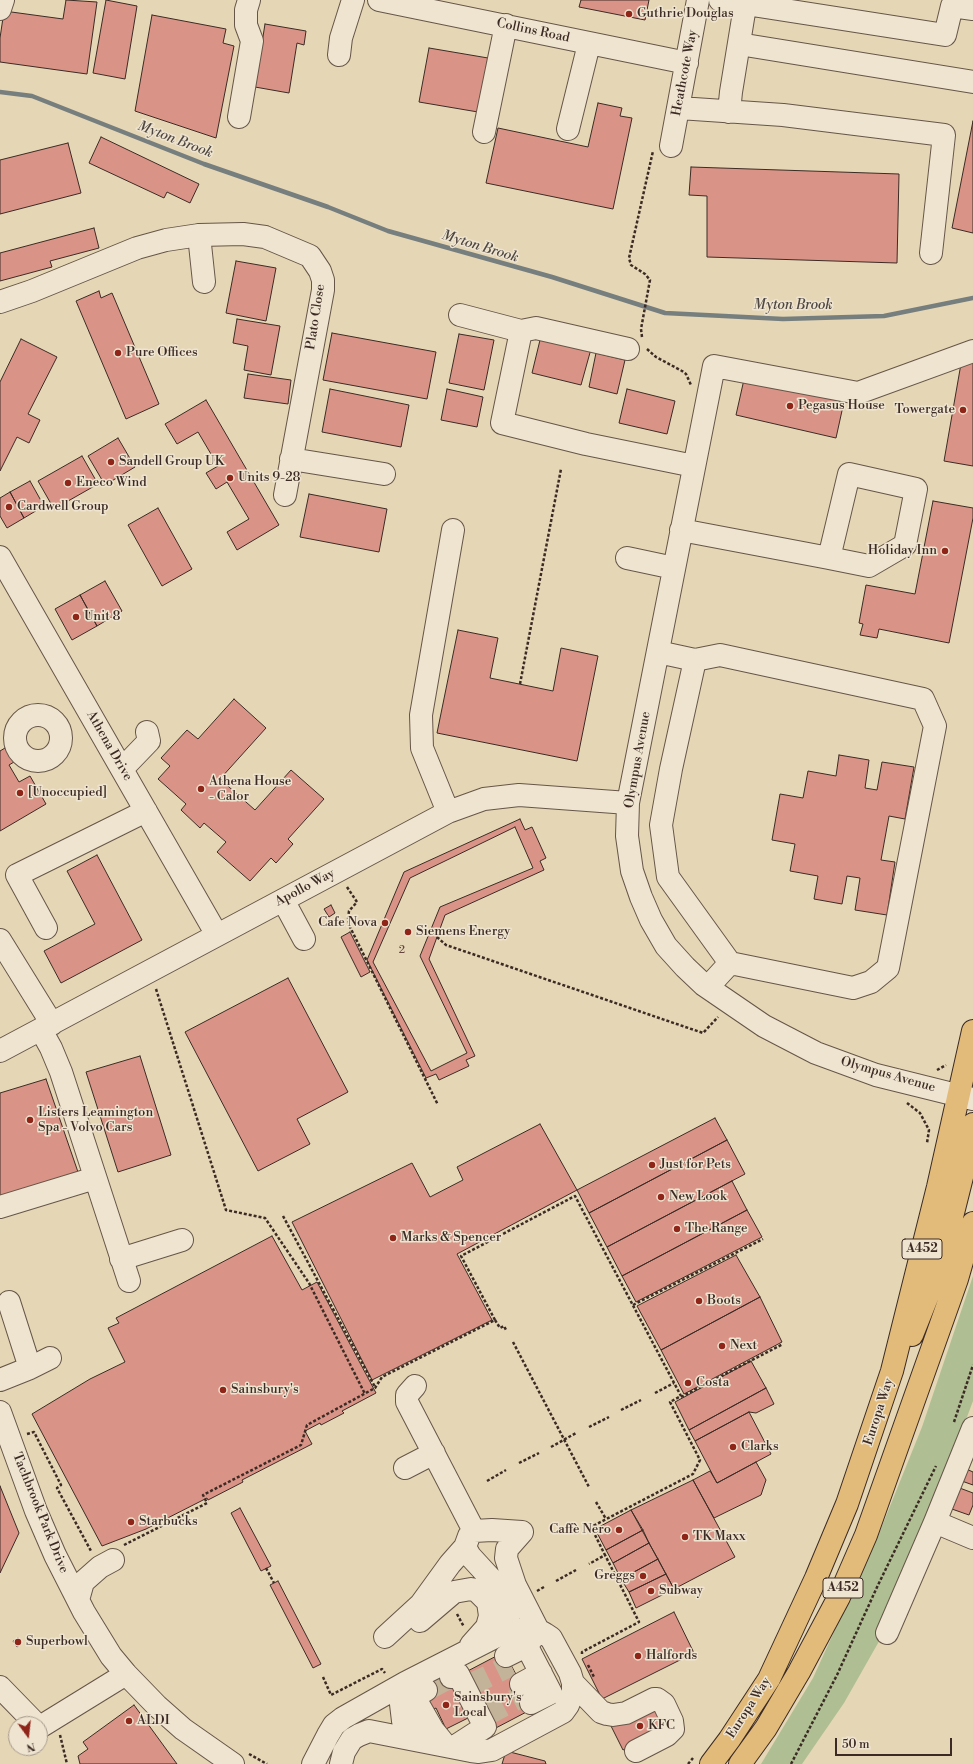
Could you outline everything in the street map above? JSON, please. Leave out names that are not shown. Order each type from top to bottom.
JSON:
[{"type":"highway","name":"Europa Way","points":[[704,1759],[729,1740],[769,1678],[816,1578],[847,1504],[892,1371],[938,1187],[968,1094],[966,1064],[973,1031]]},
{"type":"highway","points":[[892,1371],[915,1330],[938,1270],[950,1229],[967,1157],[973,1124]]},
{"type":"highway","name":"Europa Way","points":[[740,1764],[766,1728],[799,1672],[839,1597],[866,1535],[957,1279],[973,1223]]},
{"type":"street","points":[[0,9],[3,0]]},
{"type":"street","points":[[239,117],[252,41],[246,25],[246,10],[249,0]]},
{"type":"street","points":[[339,55],[341,38],[353,0]]},
{"type":"street","name":"Collins Road","points":[[379,0],[409,3],[589,44],[687,63]]},
{"type":"street","name":"Heathcote Way","points":[[674,127],[698,0]]},
{"type":"street","points":[[720,0],[746,2],[946,35],[952,6],[973,9]]},
{"type":"street","points":[[729,112],[730,92],[746,2]]},
{"type":"street","points":[[484,132],[506,25]]},
{"type":"street","points":[[568,129],[589,44]]},
{"type":"street","points":[[739,44],[973,82]]},
{"type":"street","points":[[674,127],[729,112],[783,114],[944,135],[931,253]]},
{"type":"street","name":"Plato Close","points":[[0,302],[32,291],[137,248],[166,240],[199,235],[229,234],[264,237],[310,256],[320,271],[323,280],[323,290],[284,495]]},
{"type":"street","points":[[199,235],[204,282]]},
{"type":"street","points":[[460,315],[521,331],[536,328],[638,345]]},
{"type":"street","points":[[521,331],[502,423],[586,444],[694,466]]},
{"type":"street","name":"Olympus Avenue","points":[[968,1094],[876,1075],[816,1053],[764,1026],[730,1004],[685,968],[666,946],[651,920],[641,897],[632,871],[627,836],[628,803],[714,366],[858,393],[973,351]]},
{"type":"street","points":[[291,459],[384,474]]},
{"type":"street","points":[[681,530],[869,566],[904,545],[916,489],[849,474],[829,558]]},
{"type":"street","points":[[448,812],[422,748],[421,715],[453,530]]},
{"type":"street","name":"Athena Drive","points":[[0,557],[217,935]]},
{"type":"street","points":[[627,558],[674,568]]},
{"type":"street","points":[[658,652],[696,660],[720,655],[923,699],[935,726],[888,968],[871,982],[854,988],[730,964],[668,877],[661,825],[671,769],[696,660]]},
{"type":"street","points":[[58,726],[88,710]]},
{"type":"street","points":[[122,769],[149,742],[148,732]]},
{"type":"street","name":"Apollo Way","points":[[0,1051],[448,812],[484,799],[519,795],[628,803]]},
{"type":"street","points":[[46,928],[17,876],[146,811]]},
{"type":"street","points":[[283,900],[304,939]]},
{"type":"street","points":[[0,940],[46,1027],[51,1048],[61,1072],[129,1281]]},
{"type":"street","points":[[708,987],[730,964]]},
{"type":"street","points":[[0,1208],[95,1178]]},
{"type":"street","points":[[121,1259],[182,1240]]},
{"type":"street","points":[[9,1302],[30,1368]]},
{"type":"street","points":[[0,1380],[50,1358]]},
{"type":"street","points":[[415,1386],[407,1395],[406,1402],[476,1534],[470,1556],[493,1581],[509,1614],[508,1623],[501,1634]]},
{"type":"street","name":"Tachbrook Park Drive","points":[[0,1412],[42,1526],[78,1600],[111,1656],[157,1706],[183,1729],[239,1758]]},
{"type":"street","points":[[887,1633],[936,1522],[962,1427]]},
{"type":"street","points":[[405,1468],[434,1453]]},
{"type":"street","points":[[936,1522],[973,1538]]},
{"type":"street","points":[[462,1654],[486,1628],[490,1616],[488,1602],[477,1591],[471,1589],[454,1592],[421,1621],[385,1637],[421,1604],[450,1564],[476,1534],[522,1532],[509,1545],[506,1552],[506,1558],[536,1659]]},
{"type":"street","points":[[78,1600],[83,1582],[116,1553]]},
{"type":"street","points":[[313,1764],[334,1725],[351,1713],[405,1683],[501,1634],[525,1629],[536,1659]]},
{"type":"street","points":[[405,1683],[401,1704],[403,1721],[408,1729],[480,1758],[487,1751],[506,1743],[563,1712],[571,1698],[573,1683],[570,1673],[551,1638],[519,1680],[536,1659]]},
{"type":"street","points":[[48,1722],[126,1674]]},
{"type":"street","points":[[573,1683],[601,1712],[606,1714],[613,1715],[626,1713],[654,1699],[658,1699],[664,1704],[672,1721],[673,1729],[667,1735],[636,1751]]},
{"type":"street","points":[[0,1687],[28,1716]]},
{"type":"street","points":[[426,1690],[418,1695],[417,1700],[439,1741]]},
{"type":"street","points":[[439,1741],[442,1732],[455,1733],[474,1703]]},
{"type":"street","points":[[341,1764],[347,1745],[352,1739],[364,1732],[374,1731],[439,1741]]},
{"type":"path","points":[[674,127],[658,136],[655,144],[629,258],[631,265],[646,274],[650,280],[638,345],[686,374],[693,390],[695,402],[704,414]]},
{"type":"path","points":[[520,684],[561,469]]},
{"type":"path","points":[[344,883],[356,902],[349,911],[348,920],[350,927],[438,1105]]},
{"type":"path","points":[[437,937],[446,945],[703,1033],[730,1004]]},
{"type":"path","points":[[149,972],[226,1210],[265,1218],[309,1283],[364,1394]]},
{"type":"path","points":[[934,1071],[947,1064]]},
{"type":"path","points":[[908,1097],[906,1102],[920,1113],[929,1130],[927,1146]]},
{"type":"path","points":[[506,1330],[504,1326],[500,1328],[495,1320],[461,1256],[575,1196],[681,1396]]},
{"type":"path","points":[[283,1216],[375,1388]]},
{"type":"path","points":[[633,1305],[763,1239]]},
{"type":"path","points":[[116,1553],[207,1503],[203,1495],[301,1445],[307,1425],[375,1388],[382,1376],[495,1320]]},
{"type":"path","points":[[513,1342],[589,1487]]},
{"type":"path","points":[[596,1680],[582,1652],[639,1622],[591,1527],[693,1474],[700,1460],[670,1402],[783,1344]]},
{"type":"path","points":[[962,1427],[973,1365]]},
{"type":"path","points":[[655,1393],[674,1382]]},
{"type":"path","points":[[621,1410],[641,1400]]},
{"type":"path","points":[[589,1427],[609,1416]]},
{"type":"path","points":[[11,1441],[34,1432],[61,1485],[57,1488],[92,1553]]},
{"type":"path","points":[[551,1447],[576,1433]]},
{"type":"path","points":[[519,1463],[539,1454]]},
{"type":"path","points":[[791,1764],[837,1675],[878,1585],[939,1459]]},
{"type":"path","points":[[487,1480],[506,1470]]},
{"type":"path","points":[[596,1502],[606,1519]]},
{"type":"path","points":[[589,1564],[605,1555]]},
{"type":"path","points":[[266,1568],[274,1583]]},
{"type":"path","points":[[556,1581],[576,1570]]},
{"type":"path","points":[[322,1677],[331,1695],[382,1669],[385,1674]]},
{"type":"path","points":[[239,1758],[267,1764]]},
{"type":"path","points":[[688,1764],[704,1759]]},
{"type":"green space","points":[[973,1276],[973,1401],[890,1622],[844,1703],[802,1764],[761,1764],[813,1678],[880,1531],[922,1427]]},
{"type":"building","points":[[66,0],[97,2],[87,74],[0,62],[0,38],[4,11],[63,19]]},
{"type":"building","points":[[106,0],[137,6],[125,79],[93,73]]},
{"type":"building","name":"Guthrie Douglas","points":[[581,0],[649,0],[645,20],[579,7]]},
{"type":"building","points":[[152,15],[226,29],[223,43],[234,46],[216,138],[135,111]]},
{"type":"building","points":[[265,24],[306,31],[304,45],[297,43],[289,93],[255,87]]},
{"type":"building","points":[[429,48],[488,58],[478,112],[419,102]]},
{"type":"building","points":[[598,103],[622,108],[620,116],[632,118],[613,209],[486,183],[498,128],[588,147]]},
{"type":"building","points":[[973,121],[973,233],[952,228]]},
{"type":"building","points":[[101,137],[199,184],[190,203],[167,192],[164,198],[89,163]]},
{"type":"building","points":[[68,143],[81,193],[0,214],[0,160]]},
{"type":"building","points":[[691,167],[899,174],[897,263],[707,257],[707,196],[689,195]]},
{"type":"building","points":[[94,228],[99,248],[50,261],[52,267],[0,281],[0,253]]},
{"type":"building","points":[[236,261],[276,268],[266,321],[226,313]]},
{"type":"building","name":"Pure Offices","points":[[99,291],[101,298],[112,293],[159,404],[126,419],[76,301]]},
{"type":"building","points":[[237,319],[280,326],[271,375],[244,370],[248,346],[233,343]]},
{"type":"building","points":[[332,333],[436,352],[427,399],[323,380]]},
{"type":"building","points":[[459,334],[494,340],[484,390],[449,383]]},
{"type":"building","points":[[541,336],[591,349],[581,385],[532,373]]},
{"type":"building","points":[[21,339],[57,357],[28,414],[40,420],[29,443],[17,437],[0,471],[0,382]]},
{"type":"building","points":[[596,353],[625,360],[617,394],[589,387]]},
{"type":"building","name":"Towergate","points":[[962,358],[973,359],[973,466],[944,461]]},
{"type":"building","points":[[248,374],[291,380],[288,404],[244,398]]},
{"type":"building","name":"Pegasus House","points":[[745,375],[845,397],[836,438],[736,415]]},
{"type":"building","points":[[330,389],[409,405],[401,447],[322,432]]},
{"type":"building","points":[[447,389],[483,397],[477,427],[441,420]]},
{"type":"building","points":[[627,389],[675,401],[667,434],[619,423]]},
{"type":"building","name":"Units 9-28","points":[[206,400],[279,525],[237,550],[227,532],[249,519],[227,482],[216,489],[206,473],[218,466],[198,432],[177,444],[165,424]]},
{"type":"building","name":"Sandell Group UK","points":[[118,438],[135,467],[105,485],[88,456]]},
{"type":"building","name":"Eneco Wind","points":[[82,456],[98,484],[54,509],[38,481]]},
{"type":"building","points":[[30,481],[44,506],[24,518],[10,492]]},
{"type":"building","name":"Cardwell Group","points":[[10,492],[24,518],[7,528],[0,516],[0,498]]},
{"type":"building","points":[[309,494],[387,509],[379,552],[300,537]]},
{"type":"building","name":"Holiday Inn","points":[[933,501],[973,508],[973,518],[949,643],[879,629],[877,638],[860,635],[863,624],[859,623],[866,585],[915,594]]},
{"type":"building","points":[[158,508],[192,569],[162,586],[128,525]]},
{"type":"building","points":[[105,581],[122,611],[97,626],[80,595]]},
{"type":"building","name":"Unit 8","points":[[80,595],[97,626],[72,640],[55,609]]},
{"type":"building","points":[[458,630],[498,638],[490,678],[553,691],[561,648],[598,656],[577,761],[437,733]]},
{"type":"building","name":"Athena House - Calor","points":[[234,699],[266,728],[220,779],[255,810],[291,770],[324,799],[288,839],[293,844],[276,863],[271,858],[250,881],[217,852],[226,842],[204,823],[200,828],[181,810],[186,804],[158,779],[170,766],[161,758],[187,730],[198,739]]},
{"type":"building","name":"[Unoccupied]","points":[[5,748],[14,762],[9,765],[19,782],[30,776],[46,804],[0,831],[0,751]]},
{"type":"building","points":[[839,755],[869,760],[865,788],[877,790],[882,762],[914,767],[905,819],[889,816],[881,860],[895,862],[887,915],[855,910],[860,878],[847,876],[842,904],[814,899],[818,876],[790,871],[795,844],[772,840],[780,794],[803,798],[808,771],[836,776]]},
{"type":"building","name":"Siemens Energy","points":[[520,819],[525,830],[532,827],[546,858],[540,861],[544,870],[445,915],[429,959],[475,1056],[466,1060],[469,1066],[439,1080],[436,1074],[426,1078],[367,960],[404,872]]},
{"type":"building","name":"Siemens Energy","points":[[515,827],[533,868],[440,907],[420,956],[467,1053],[431,1071],[373,962],[410,878]]},
{"type":"building","points":[[97,855],[142,940],[61,983],[44,951],[95,924],[67,871]]},
{"type":"building","points":[[331,905],[335,913],[329,917],[324,909]]},
{"type":"building","points":[[350,932],[370,972],[361,977],[341,937]]},
{"type":"building","points":[[288,978],[348,1092],[297,1119],[310,1144],[258,1171],[185,1032]]},
{"type":"building","points":[[140,1056],[171,1155],[118,1172],[86,1072]]},
{"type":"building","name":"Listers Leamington Spa - Volvo Cars","points":[[46,1079],[79,1175],[0,1200],[0,1093]]},
{"type":"building","name":"Just for Pets","points":[[715,1118],[727,1140],[589,1213],[577,1190]]},
{"type":"building","name":"Marks & Spencer","points":[[540,1124],[577,1190],[457,1254],[492,1320],[372,1380],[292,1222],[412,1163],[430,1197],[463,1180],[457,1167]]},
{"type":"building","name":"New Look","points":[[727,1140],[745,1174],[607,1247],[589,1213]]},
{"type":"building","name":"The Range","points":[[732,1181],[747,1210],[622,1276],[607,1247]]},
{"type":"building","points":[[747,1210],[762,1237],[636,1302],[622,1276]]},
{"type":"building","name":"Sainsbury's","points":[[272,1236],[302,1290],[317,1282],[376,1393],[342,1411],[344,1413],[321,1425],[320,1423],[305,1431],[312,1444],[242,1480],[243,1482],[208,1500],[207,1498],[146,1529],[102,1546],[32,1414],[90,1379],[125,1362],[108,1328],[119,1323],[116,1318]]},
{"type":"building","name":"Boots","points":[[736,1255],[760,1297],[661,1350],[637,1306]]},
{"type":"building","name":"Next","points":[[760,1297],[782,1342],[684,1394],[661,1350]]},
{"type":"building","points":[[751,1361],[766,1388],[689,1430],[675,1402]]},
{"type":"building","points":[[766,1388],[774,1404],[756,1413],[749,1412],[695,1441],[689,1430]]},
{"type":"building","name":"Clarks","points":[[749,1412],[771,1454],[717,1483],[695,1441]]},
{"type":"building","points":[[756,1462],[766,1480],[761,1495],[714,1518],[693,1480],[710,1471],[717,1483]]},
{"type":"building","points":[[964,1468],[973,1472],[973,1485],[959,1480]]},
{"type":"building","name":"TK Maxx","points":[[693,1480],[735,1557],[674,1589],[631,1510]]},
{"type":"building","points":[[0,1486],[19,1533],[0,1573]]},
{"type":"building","points":[[957,1487],[973,1493],[973,1505],[969,1515],[949,1508]]},
{"type":"building","points":[[240,1508],[271,1566],[261,1571],[231,1513]]},
{"type":"building","name":"Caffè Nero","points":[[631,1510],[643,1530],[606,1550],[595,1529]]},
{"type":"building","points":[[643,1530],[649,1543],[613,1563],[606,1550]]},
{"type":"building","points":[[649,1543],[658,1559],[621,1579],[613,1563]]},
{"type":"building","name":"Greggs","points":[[658,1559],[666,1574],[629,1592],[621,1579]]},
{"type":"building","name":"Subway","points":[[666,1574],[674,1589],[636,1608],[629,1592]]},
{"type":"building","points":[[278,1581],[321,1664],[313,1668],[270,1585]]},
{"type":"building","name":"Halfords","points":[[674,1612],[694,1653],[602,1699],[582,1659]]},
{"type":"building","name":"Superbowl","points":[[18,1638],[22,1643],[17,1647],[13,1641]]},
{"type":"building","points":[[504,1652],[534,1708],[492,1730],[462,1674]]},
{"type":"building","points":[[448,1671],[454,1683],[428,1695],[423,1684]]},
{"type":"building","name":"Sainsbury's Local","points":[[455,1684],[472,1716],[446,1729],[436,1708],[429,1711],[425,1703],[430,1697]]},
{"type":"building","name":"KFC","points":[[656,1702],[669,1728],[623,1750],[610,1724]]},
{"type":"building","name":"ALDI","points":[[134,1705],[177,1764],[80,1764],[78,1756],[88,1749],[83,1742]]},
{"type":"building","points":[[506,1751],[545,1761],[546,1764],[502,1764]]},
{"type":"waterway","name":"Myton Brook","points":[[0,92],[32,96],[204,164],[328,207],[388,231],[552,277],[665,313],[783,319],[884,316],[973,298]]},
{"type":"tunnel","points":[[468,1686],[511,1665]]},
{"type":"tunnel","points":[[426,1690],[451,1677]]},
{"type":"tunnel","points":[[484,1716],[526,1694]]},
{"type":"place","name":"Guthrie Douglas","points":[[629,14]]},
{"type":"place","name":"Pure Offices","points":[[118,353]]},
{"type":"place","name":"Pegasus House","points":[[790,406]]},
{"type":"place","name":"Towergate","points":[[963,410]]},
{"type":"place","name":"Sandell Group UK","points":[[111,462]]},
{"type":"place","name":"Units 9-28","points":[[230,478]]},
{"type":"place","name":"Eneco Wind","points":[[68,483]]},
{"type":"place","name":"Cardwell Group","points":[[9,507]]},
{"type":"place","name":"Holiday Inn","points":[[945,551]]},
{"type":"place","name":"Unit 8","points":[[76,617]]},
{"type":"place","name":"Athena House - Calor","points":[[201,789]]},
{"type":"place","name":"[Unoccupied]","points":[[20,793]]},
{"type":"place","name":"Cafe Nova","points":[[385,923]]},
{"type":"place","name":"Siemens Energy","points":[[408,932]]},
{"type":"place","name":"Listers Leamington Spa - Volvo Cars","points":[[30,1120]]},
{"type":"place","name":"Just for Pets","points":[[652,1165]]},
{"type":"place","name":"New Look","points":[[661,1197]]},
{"type":"place","name":"The Range","points":[[677,1229]]},
{"type":"place","name":"Marks & Spencer","points":[[393,1238]]},
{"type":"place","name":"Boots","points":[[699,1301]]},
{"type":"place","name":"Next","points":[[722,1346]]},
{"type":"place","name":"Costa","points":[[688,1383]]},
{"type":"place","name":"Sainsbury's","points":[[223,1390]]},
{"type":"place","name":"Clarks","points":[[733,1447]]},
{"type":"place","name":"Starbucks","points":[[131,1522]]},
{"type":"place","name":"Caffè Nero","points":[[619,1530]]},
{"type":"place","name":"TK Maxx","points":[[685,1537]]},
{"type":"place","name":"Greggs","points":[[643,1576]]},
{"type":"place","name":"Subway","points":[[651,1591]]},
{"type":"place","name":"Superbowl","points":[[18,1642]]},
{"type":"place","name":"Halfords","points":[[638,1656]]},
{"type":"place","name":"Sainsbury's Local","points":[[446,1705]]},
{"type":"place","name":"ALDI","points":[[129,1721]]},
{"type":"place","name":"KFC","points":[[640,1726]]}]
